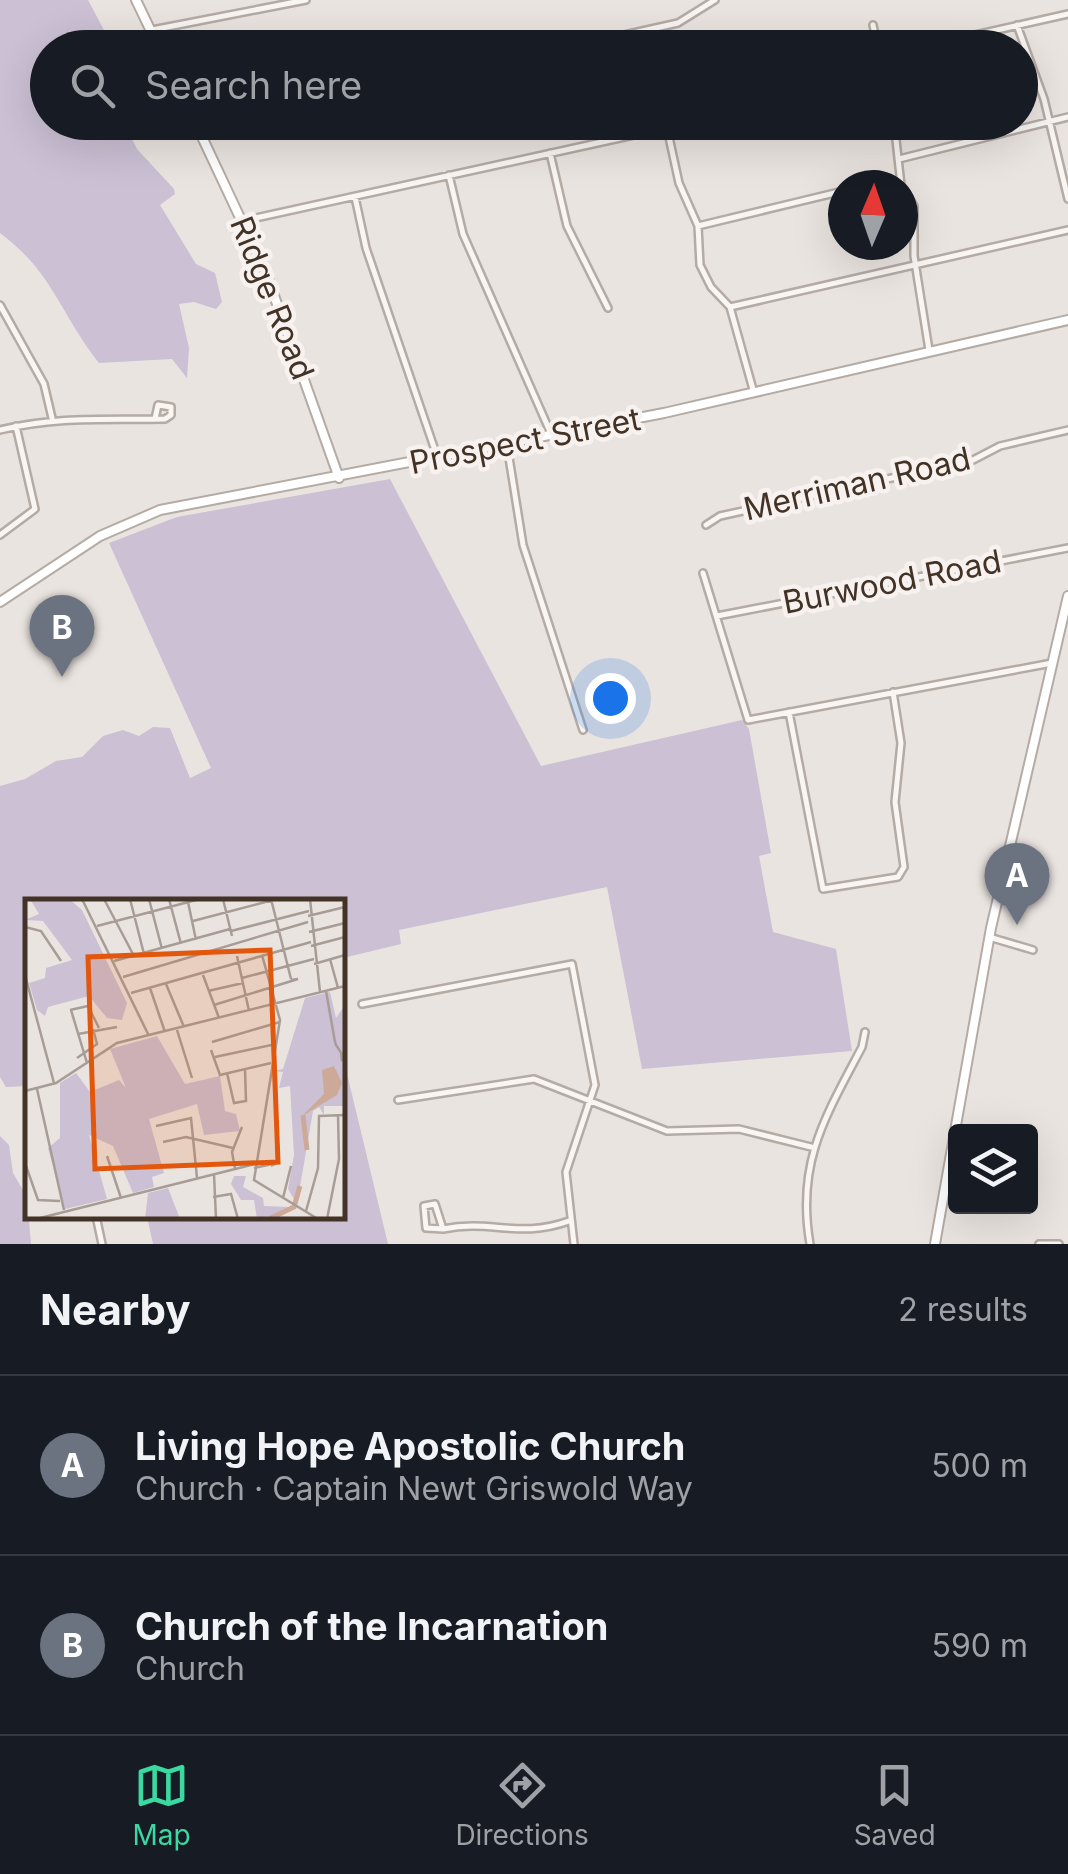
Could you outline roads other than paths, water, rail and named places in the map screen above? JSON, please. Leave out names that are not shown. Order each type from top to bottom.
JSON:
[{"type":"main road","points":[[136,0],[150,30]]},
{"type":"main road","name":"Ridge Road","points":[[204,140],[277,300],[339,478]]},
{"type":"main road","name":"Prospect Street","points":[[0,602],[82,546],[144,515],[552,436],[1068,320]]},
{"type":"main road","points":[[935,1244],[990,938],[1068,596]]},
{"type":"street","points":[[150,30],[267,3],[306,0]]},
{"type":"street","points":[[647,30],[678,23],[715,0]]},
{"type":"street","points":[[999,30],[1068,14]]},
{"type":"street","points":[[873,25],[874,30]]},
{"type":"street","points":[[1017,26],[1018,30]]},
{"type":"street","points":[[1038,86],[1068,199]]},
{"type":"street","points":[[1038,124],[1068,117]]},
{"type":"street","points":[[242,221],[611,140]]},
{"type":"street","points":[[670,140],[679,183],[698,226],[702,272],[730,307],[754,393]]},
{"type":"street","points":[[897,140],[900,170]]},
{"type":"street","points":[[900,159],[975,140]]},
{"type":"street","points":[[550,153],[567,226],[608,308]]},
{"type":"street","points":[[449,176],[463,234],[552,436]]},
{"type":"street","points":[[698,226],[828,195]]},
{"type":"street","points":[[355,197],[369,257],[438,458]]},
{"type":"street","points":[[730,307],[1068,230]]},
{"type":"street","points":[[915,260],[930,352]]},
{"type":"street","points":[[0,305],[44,384],[52,418]]},
{"type":"street","points":[[0,430],[52,418],[155,419]]},
{"type":"street","points":[[0,536],[35,509],[16,426]]},
{"type":"street","name":"Merriman Road","points":[[706,525],[720,516],[973,460],[1000,446],[1068,430]]},
{"type":"street","points":[[507,445],[524,546],[582,730]]},
{"type":"street","name":"Burwood Road","points":[[716,616],[1068,548]]},
{"type":"street","points":[[703,573],[748,720],[1052,663]]},
{"type":"street","points":[[789,712],[824,889],[898,877],[904,867],[895,802],[901,744],[894,692]]},
{"type":"street","points":[[990,938],[1033,950]]},
{"type":"street","points":[[362,1004],[572,964],[595,1072],[592,1101],[566,1172],[568,1220],[574,1244]]},
{"type":"street","points":[[810,1244],[804,1194],[811,1148],[866,1032]]},
{"type":"street","points":[[398,1100],[534,1078],[667,1131],[751,1131],[811,1148]]},
{"type":"street","points":[[443,1229],[434,1204],[424,1206],[426,1228],[443,1229],[482,1224],[531,1232],[568,1220]]},
{"type":"street","points":[[97,1219],[102,1244]]},
{"type":"street","points":[[1040,1244],[1059,1244]]},
{"type":"place","name":"Church of the Incarnation","points":[[62,677]]},
{"type":"place","name":"Living Hope Apostolic Church","points":[[1017,925]]}]
